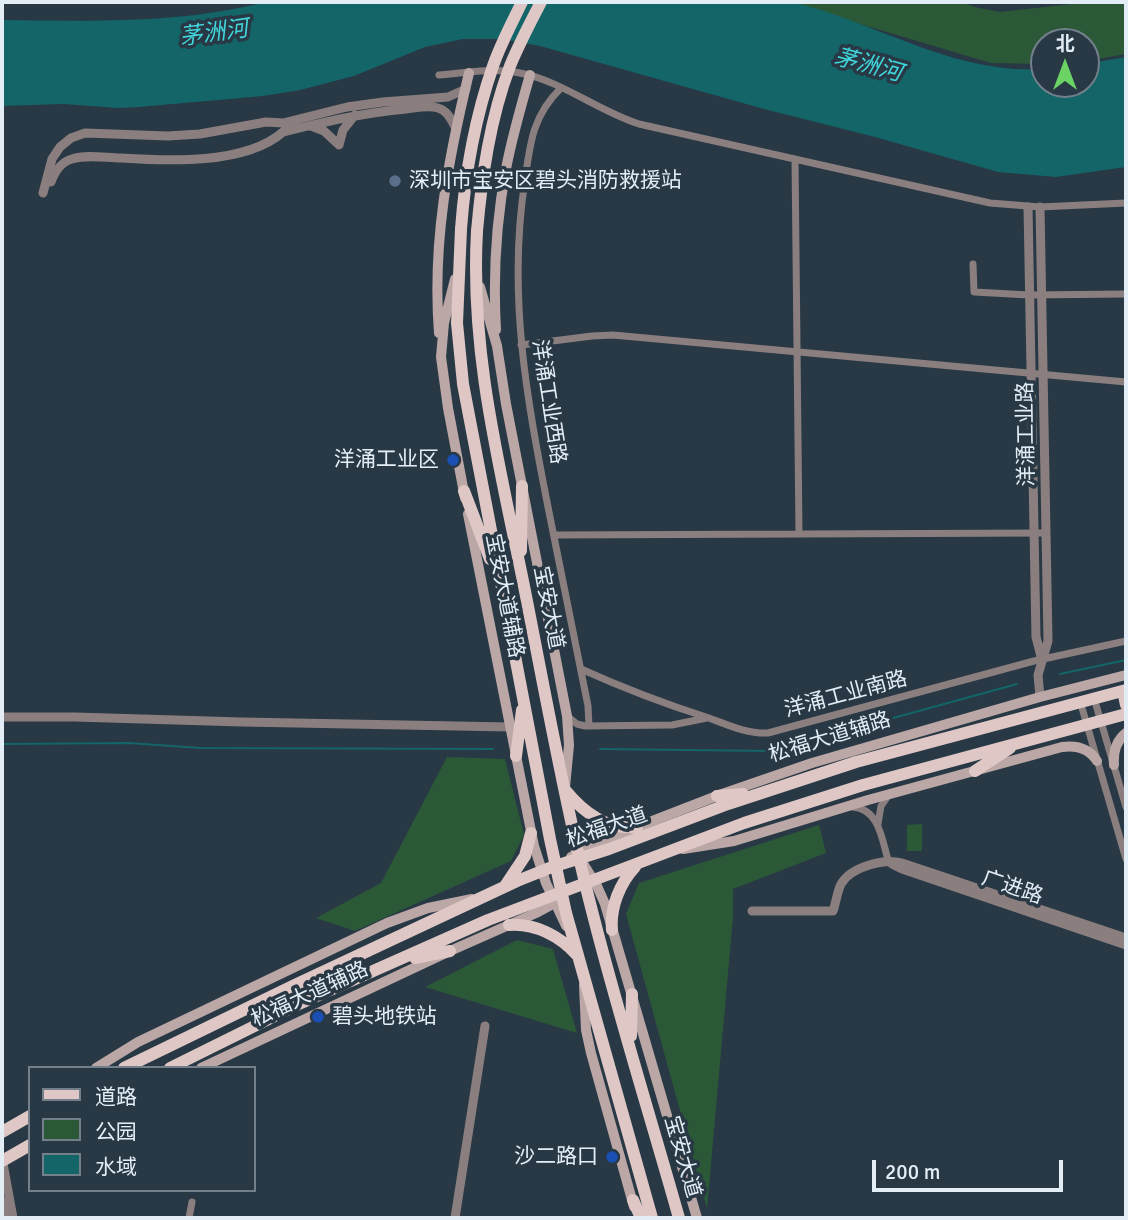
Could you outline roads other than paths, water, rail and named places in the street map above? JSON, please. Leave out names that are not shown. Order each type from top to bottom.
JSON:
[{"type":"main road","name":"宝安大道","points":[[522,2],[500,49],[484,97],[468,170],[459,252],[457,315],[461,369],[555,866],[557,898],[578,956],[652,1218]]},
{"type":"main road","name":"宝安大道","points":[[541,2],[512,62],[499,101],[482,181],[475,265],[477,326],[484,390],[579,856],[589,882],[631,1050],[679,1218]]},
{"type":"main road","points":[[441,357],[437,293],[439,242],[446,179],[469,72]]},
{"type":"main road","points":[[499,357],[496,295],[499,222],[508,159],[530,75]]},
{"type":"main road","name":"宝安大道辅路","points":[[459,252],[444,324],[441,357],[448,408],[531,834],[541,871],[557,898]]},
{"type":"main road","name":"宝安大道辅路","points":[[475,265],[499,357],[567,716],[569,740],[565,789]]},
{"type":"main road","points":[[522,485],[523,583]]},
{"type":"main road","points":[[464,491],[502,589]]},
{"type":"main road","name":"松福大道辅路","points":[[579,856],[599,842],[637,827],[717,796],[843,753],[1040,697],[1126,676]]},
{"type":"main road","points":[[1124,690],[1126,705]]},
{"type":"main road","name":"松福大道","points":[[128,1066],[482,897],[579,856],[610,849],[728,804],[856,762],[1124,690]]},
{"type":"main road","points":[[516,756],[522,696]]},
{"type":"main road","name":"松福大道","points":[[174,1066],[301,1003],[488,920],[557,898],[589,882],[744,823],[828,796],[1126,714]]},
{"type":"main road","points":[[1114,765],[1117,744],[1126,733]]},
{"type":"main road","points":[[975,771],[1022,742]]},
{"type":"main road","points":[[674,850],[734,841],[845,807],[1066,747],[1085,749],[1097,761]]},
{"type":"main road","points":[[565,789],[583,808],[602,822],[637,827]]},
{"type":"main road","points":[[717,796],[764,792]]},
{"type":"main road","points":[[505,887],[525,856],[531,834]]},
{"type":"main road","points":[[612,930],[612,916],[617,898],[625,880],[638,864]]},
{"type":"main road","points":[[589,882],[603,899],[697,1218]]},
{"type":"main road","name":"松福大道辅路","points":[[99,1066],[138,1042],[387,923],[428,908],[482,897]]},
{"type":"main road","name":"松福大道辅路","points":[[205,1066],[509,925],[557,898]]},
{"type":"main road","points":[[509,925],[524,925],[541,930],[561,941],[578,956]]},
{"type":"main road","points":[[390,962],[450,951]]},
{"type":"main road","points":[[583,975],[584,1009],[591,1053],[639,1218]]},
{"type":"main road","points":[[631,1050],[632,994]]},
{"type":"main road","points":[[2,1132],[28,1117]]},
{"type":"main road","points":[[2,1160],[28,1146]]},
{"type":"street","points":[[439,75],[504,71],[530,75],[639,124],[971,199],[1028,207],[1126,202]]},
{"type":"street","name":"洋涌工业西路","points":[[561,88],[545,104],[532,138],[526,168],[517,255],[521,345],[532,425],[588,706],[587,726]]},
{"type":"street","points":[[456,128],[448,114],[428,107],[355,115],[310,125],[283,132],[260,146],[192,160],[85,157],[72,159],[62,164],[54,174],[45,193],[52,159],[56,153],[71,138],[85,133],[168,136],[200,134],[266,122],[283,123],[347,107],[448,97],[466,89]]},
{"type":"street","points":[[310,125],[324,131],[339,145],[343,130],[355,115]]},
{"type":"street","points":[[794,159],[799,534]]},
{"type":"street","name":"洋涌工业路","points":[[1028,207],[1036,637],[1042,660]]},
{"type":"street","name":"洋涌工业路","points":[[1040,207],[1048,640],[1038,675],[1040,697]]},
{"type":"street","points":[[973,264],[974,292],[1029,295],[1126,294]]},
{"type":"street","points":[[521,345],[607,335],[1126,382]]},
{"type":"street","points":[[554,535],[1046,533]]},
{"type":"street","name":"洋涌工业南路","points":[[581,669],[632,692],[750,732],[774,732],[1042,660],[1126,641]]},
{"type":"street","points":[[1094,698],[1126,807]]},
{"type":"street","points":[[1080,701],[1126,859]]},
{"type":"street","points":[[567,716],[573,722],[587,726],[672,725],[708,718]]},
{"type":"street","points":[[2,717],[510,727]]},
{"type":"street","points":[[569,740],[573,733],[587,726]]},
{"type":"street","points":[[878,825],[881,806],[891,794]]},
{"type":"street","points":[[752,911],[833,911],[842,883],[857,869],[888,860],[874,818],[864,810],[845,807]]},
{"type":"street","name":"广进路","points":[[888,860],[1126,938]]},
{"type":"street","name":"广进路","points":[[888,860],[902,869],[1126,945]]},
{"type":"street","points":[[455,1218],[485,1026]]},
{"type":"street","points":[[2,1160],[13,1218]]},
{"type":"street","points":[[2,1200],[5,1218]]},
{"type":"street","points":[[189,1218],[192,1202]]},
{"type":"water","name":"茅洲河","points":[[266,2],[792,2],[947,56],[978,64],[1030,69],[1030,98],[1100,98],[1100,62],[1126,57],[1126,167],[1056,177],[998,172],[540,46],[502,39],[463,39],[425,47],[354,76],[263,96],[118,108],[63,104],[2,106],[2,20],[135,20],[233,9]]},
{"type":"waterway","points":[[1060,674],[1126,660]]},
{"type":"waterway","points":[[600,749],[773,751],[1017,684]]},
{"type":"waterway","points":[[2,744],[129,743],[200,748],[493,749]]},
{"type":"place","name":"深圳市宝安区碧头消防救援站","points":[[395,181]]},
{"type":"place","name":"洋涌工业区","points":[[453,460]]},
{"type":"place","name":"碧头地铁站","points":[[318,1017]]},
{"type":"place","name":"沙二路口","points":[[612,1157]]}]
